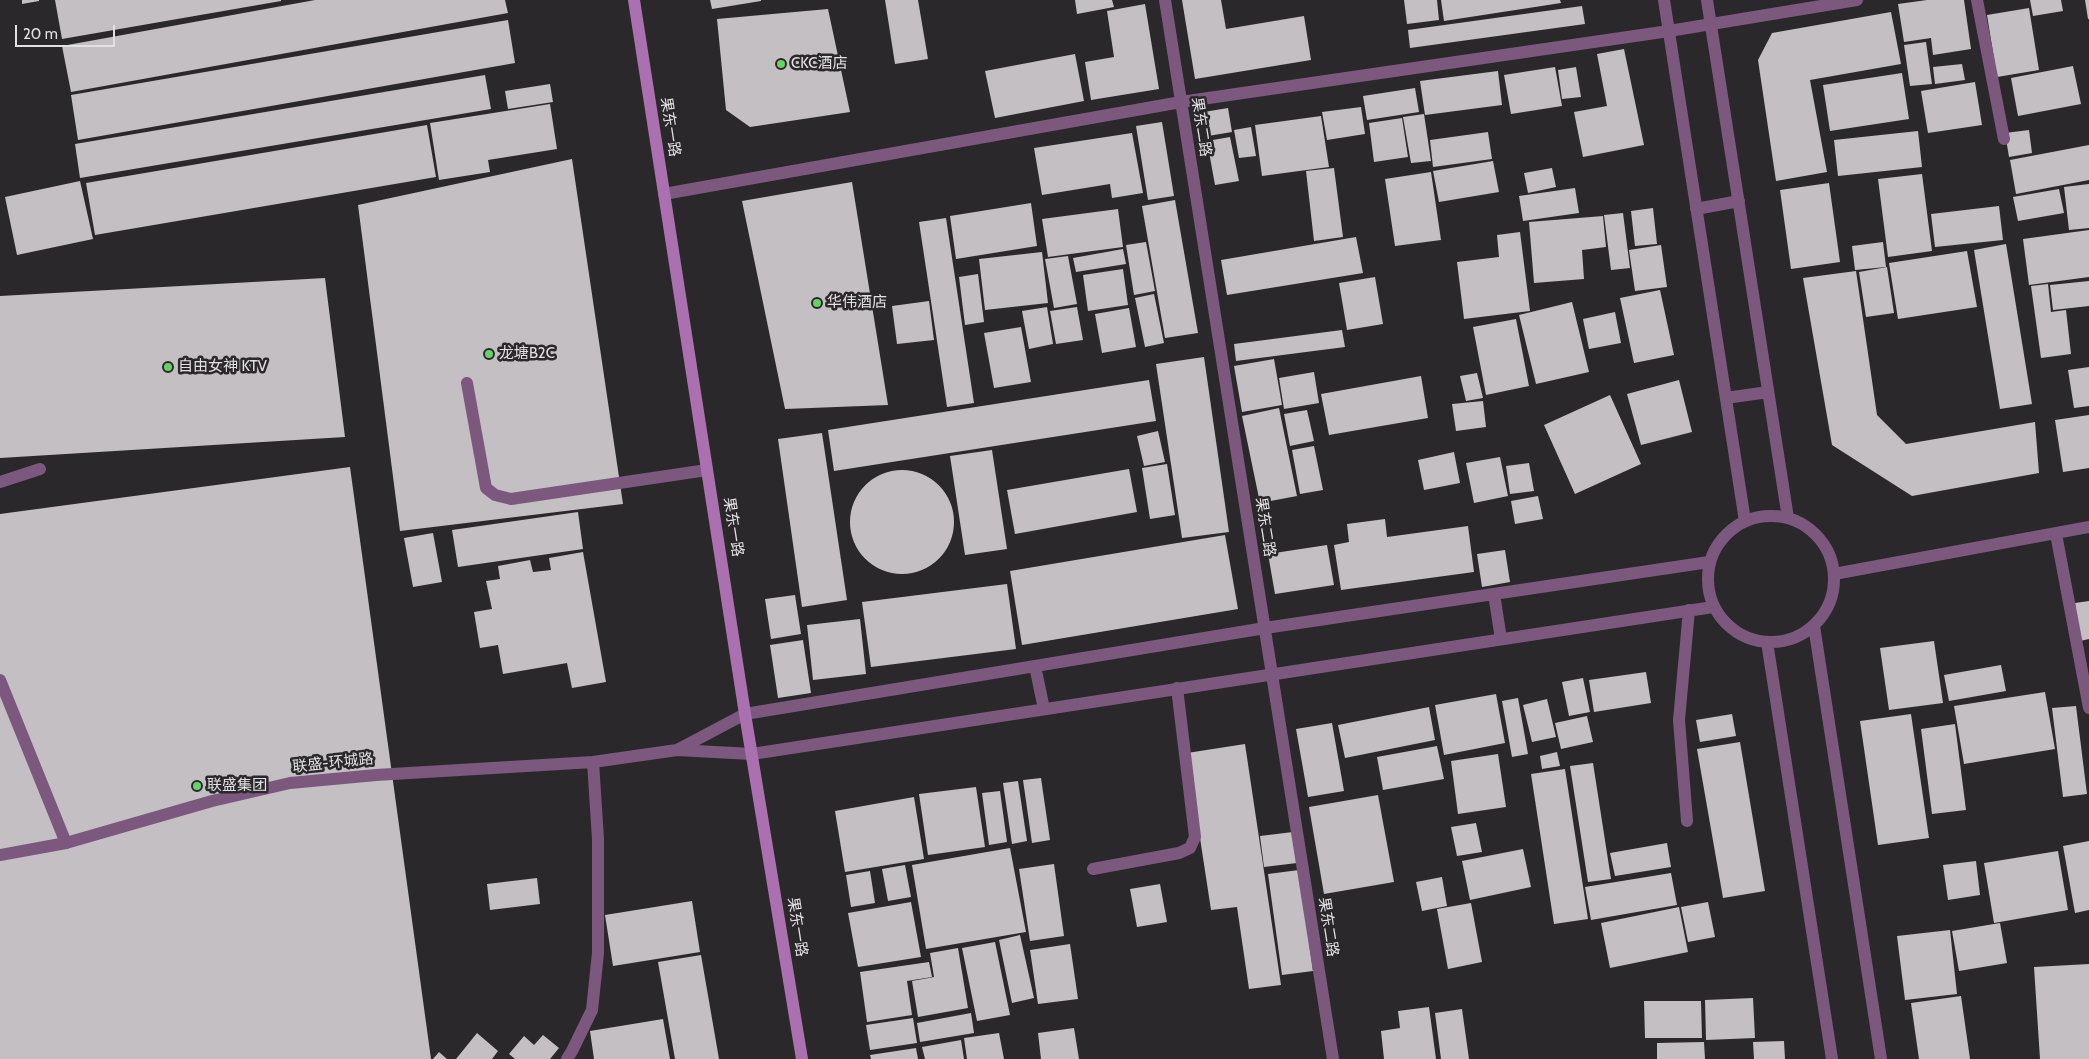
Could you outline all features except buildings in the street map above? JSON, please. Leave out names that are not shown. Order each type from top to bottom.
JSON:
[{"type":"main road","name":"果东一路","points":[[634,0],[745,714],[802,1059]]},
{"type":"street","name":"果东二路","points":[[1165,0],[1333,1059]]},
{"type":"street","points":[[1664,0],[1745,521]]},
{"type":"street","points":[[1707,0],[1788,518]]},
{"type":"street","points":[[664,194],[1181,102],[1711,25],[1857,0]]},
{"type":"street","points":[[1977,0],[2004,139]]},
{"type":"street","points":[[1696,208],[1739,202]]},
{"type":"street","points":[[467,382],[486,488],[495,495],[511,499],[708,470]]},
{"type":"street","points":[[1726,398],[1768,392]]},
{"type":"street","points":[[0,482],[40,468]]},
{"type":"street","points":[[1766,516],[1788,518],[1806,526],[1820,539],[1830,556],[1834,574],[1830,602],[1814,626],[1796,638],[1782,642],[1752,640],[1738,634],[1722,619],[1713,607],[1707,581],[1710,562],[1715,548],[1725,534],[1745,521],[1766,516]]},
{"type":"street","points":[[1834,574],[2089,527]]},
{"type":"street","points":[[2056,534],[2089,708]]},
{"type":"street","points":[[677,750],[745,714],[1265,628],[1710,562]]},
{"type":"street","points":[[1494,594],[1501,639]]},
{"type":"street","points":[[677,750],[752,754],[1713,607]]},
{"type":"street","points":[[1687,821],[1680,720],[1689,610]]},
{"type":"street","points":[[1814,626],[1881,1059]]},
{"type":"street","points":[[1767,642],[1832,1059]]},
{"type":"street","points":[[1035,666],[1044,709]]},
{"type":"street","points":[[0,680],[66,843]]},
{"type":"street","points":[[1093,869],[1179,854],[1190,848],[1195,837],[1177,688]]},
{"type":"street","name":"联盛-环城路","points":[[0,855],[66,843],[212,801],[290,783],[376,775],[593,762],[677,750]]},
{"type":"street","points":[[567,1059],[592,1010],[598,953],[598,839],[593,762]]},
{"type":"place","name":"CKC酒店","points":[[781,64]]},
{"type":"place","name":"华伟酒店","points":[[817,303]]},
{"type":"place","name":"龙塘B2C","points":[[489,354]]},
{"type":"place","name":"自由女神 KTV","points":[[168,367]]},
{"type":"place","name":"联盛集团","points":[[197,786]]}]
